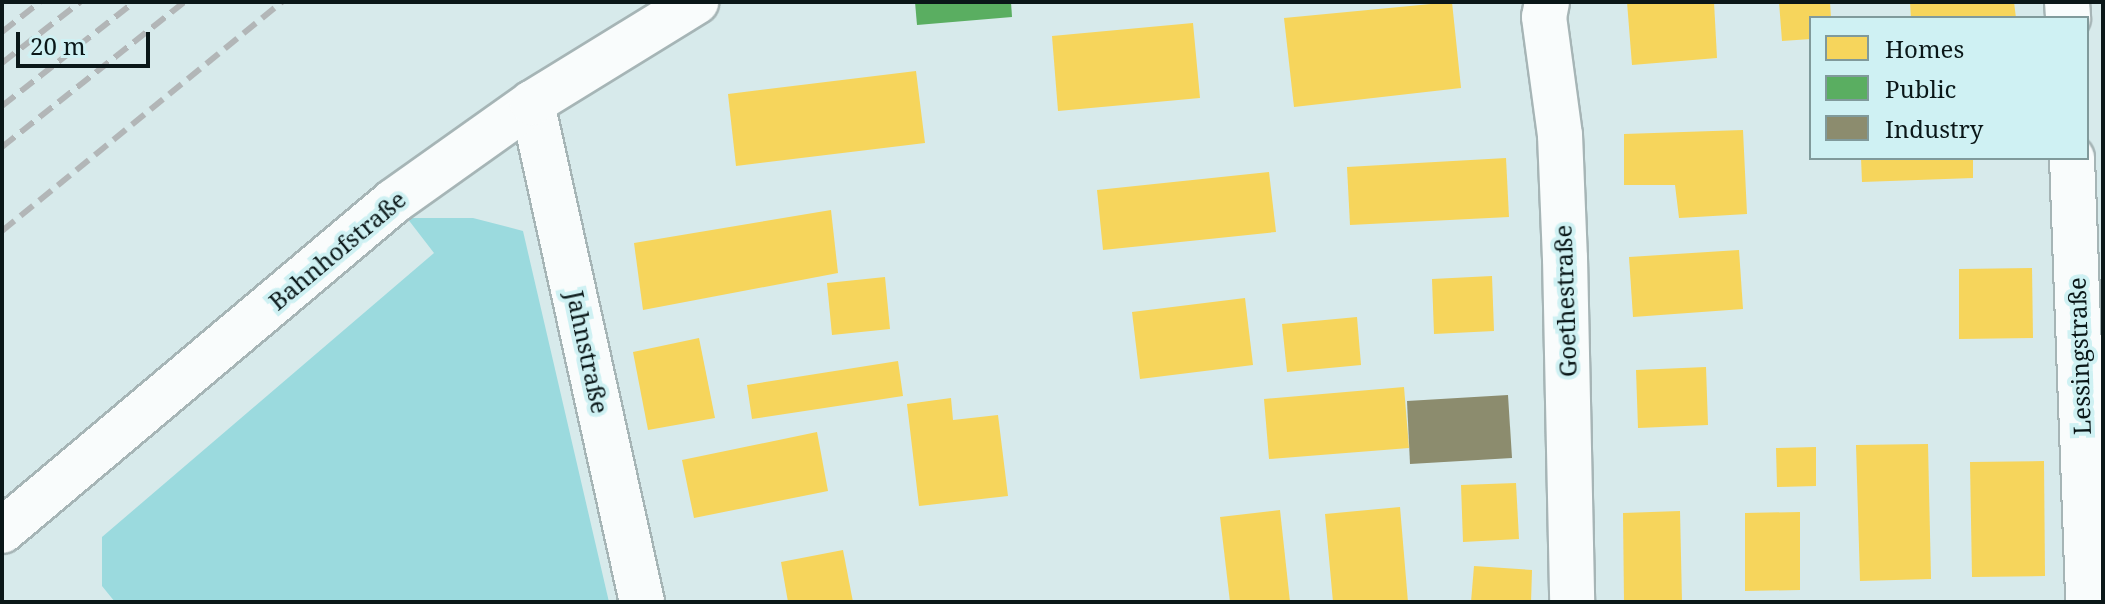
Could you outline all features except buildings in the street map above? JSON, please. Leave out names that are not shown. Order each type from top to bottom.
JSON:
[{"type":"street","name":"Bahnhofstraße","points":[[2,531],[394,201],[532,103],[696,2]]},
{"type":"street","name":"Goethestraße","points":[[1547,2],[1544,17],[1560,135],[1572,602]]},
{"type":"street","name":"Jahnstraße","points":[[532,103],[642,602]]},
{"type":"street","name":"Lessingstraße","points":[[2072,160],[2088,602]]},
{"type":"shaded area","points":[[407,218],[473,218],[523,231],[609,602],[115,602],[102,586],[102,537],[434,253]]},
{"type":"railway","points":[[2,32],[40,2]]},
{"type":"railway","points":[[2,63],[80,2]]},
{"type":"railway","points":[[2,106],[134,2]]},
{"type":"railway","points":[[2,147],[184,2]]},
{"type":"railway","points":[[2,231],[282,2]]}]
